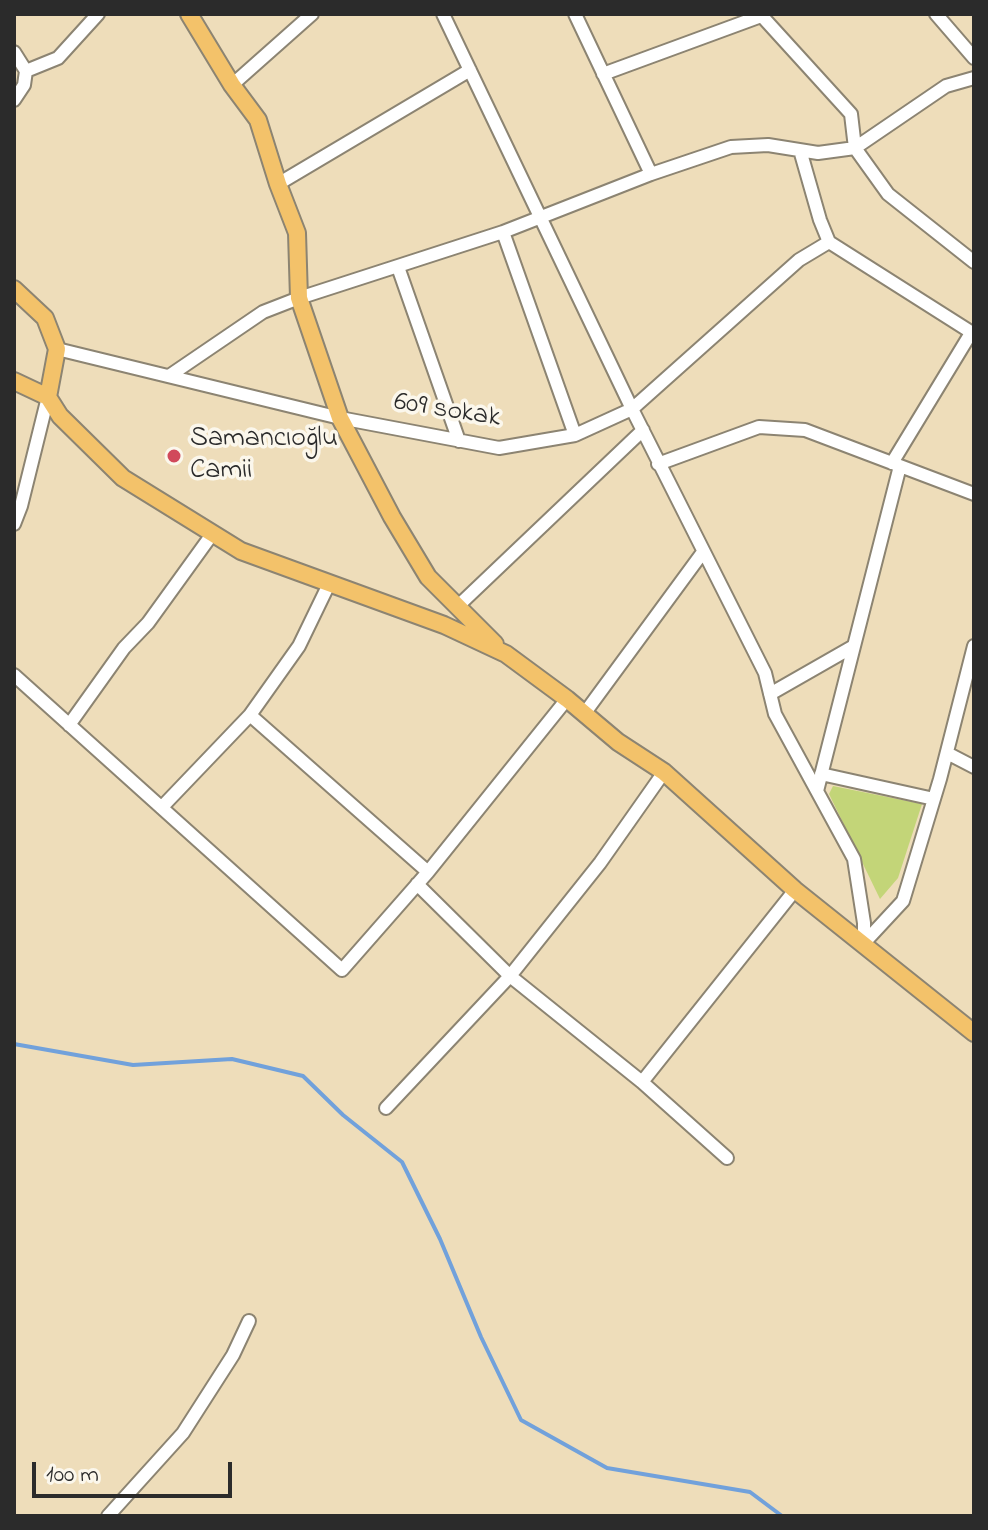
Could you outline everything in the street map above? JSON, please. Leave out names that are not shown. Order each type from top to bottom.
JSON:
[{"type":"main road","points":[[189,14],[232,85],[258,120],[297,233],[299,298],[340,418],[392,517],[428,577],[506,654],[618,742],[664,772],[795,890],[974,1033]]},
{"type":"main road","points":[[14,289],[45,318],[57,349],[48,397]]},
{"type":"main road","points":[[14,381],[48,397],[60,416],[123,478],[241,551],[444,625],[506,654]]},
{"type":"street","points":[[26,71],[58,58],[98,14]]},
{"type":"street","points":[[232,85],[312,14]]},
{"type":"street","points":[[443,14],[658,464],[765,673],[775,714],[854,859],[864,943]]},
{"type":"street","points":[[575,14],[651,174]]},
{"type":"street","points":[[936,14],[974,58]]},
{"type":"street","points":[[603,74],[761,15],[851,114],[855,148],[888,194],[974,262]]},
{"type":"street","points":[[14,52],[26,71],[24,85],[14,100]]},
{"type":"street","points":[[278,184],[470,70]]},
{"type":"street","points":[[169,376],[263,312],[299,298],[503,232],[651,174],[731,147],[768,145],[818,153],[855,148],[946,86],[974,78]]},
{"type":"street","points":[[800,150],[829,242],[973,333],[896,465],[817,791]]},
{"type":"street","points":[[503,232],[575,435]]},
{"type":"street","name":"609 sokak","points":[[57,349],[340,418],[499,448],[575,435],[632,409],[799,260],[829,242]]},
{"type":"street","points":[[398,267],[459,441]]},
{"type":"street","points":[[14,524],[48,397]]},
{"type":"street","points":[[658,464],[759,427],[805,430],[974,494]]},
{"type":"street","points":[[457,607],[643,430]]},
{"type":"street","points":[[69,725],[213,533]]},
{"type":"street","points":[[584,714],[703,552]]},
{"type":"street","points":[[162,807],[250,715],[299,646],[329,584]]},
{"type":"street","points":[[770,694],[854,646]]},
{"type":"street","points":[[864,943],[903,901],[947,753],[974,646]]},
{"type":"street","points":[[14,675],[342,970],[428,872],[567,699]]},
{"type":"street","points":[[250,715],[428,872]]},
{"type":"street","points":[[947,753],[974,767]]},
{"type":"street","points":[[386,1108],[510,976],[600,863],[664,772]]},
{"type":"street","points":[[821,774],[934,799]]},
{"type":"street","points":[[417,884],[510,976],[642,1082],[727,1158]]},
{"type":"street","points":[[642,1082],[795,890]]},
{"type":"street","points":[[108,1516],[183,1433],[233,1355],[249,1321]]},
{"type":"green space","points":[[833,786],[922,804],[898,878],[880,899],[829,794]]},
{"type":"waterway","points":[[14,1044],[133,1065],[232,1059],[303,1076],[343,1115],[402,1162],[521,1420],[607,1468],[750,1492],[782,1516]]},
{"type":"place","name":"Samancıoğlu Camii","points":[[174,456]]}]
